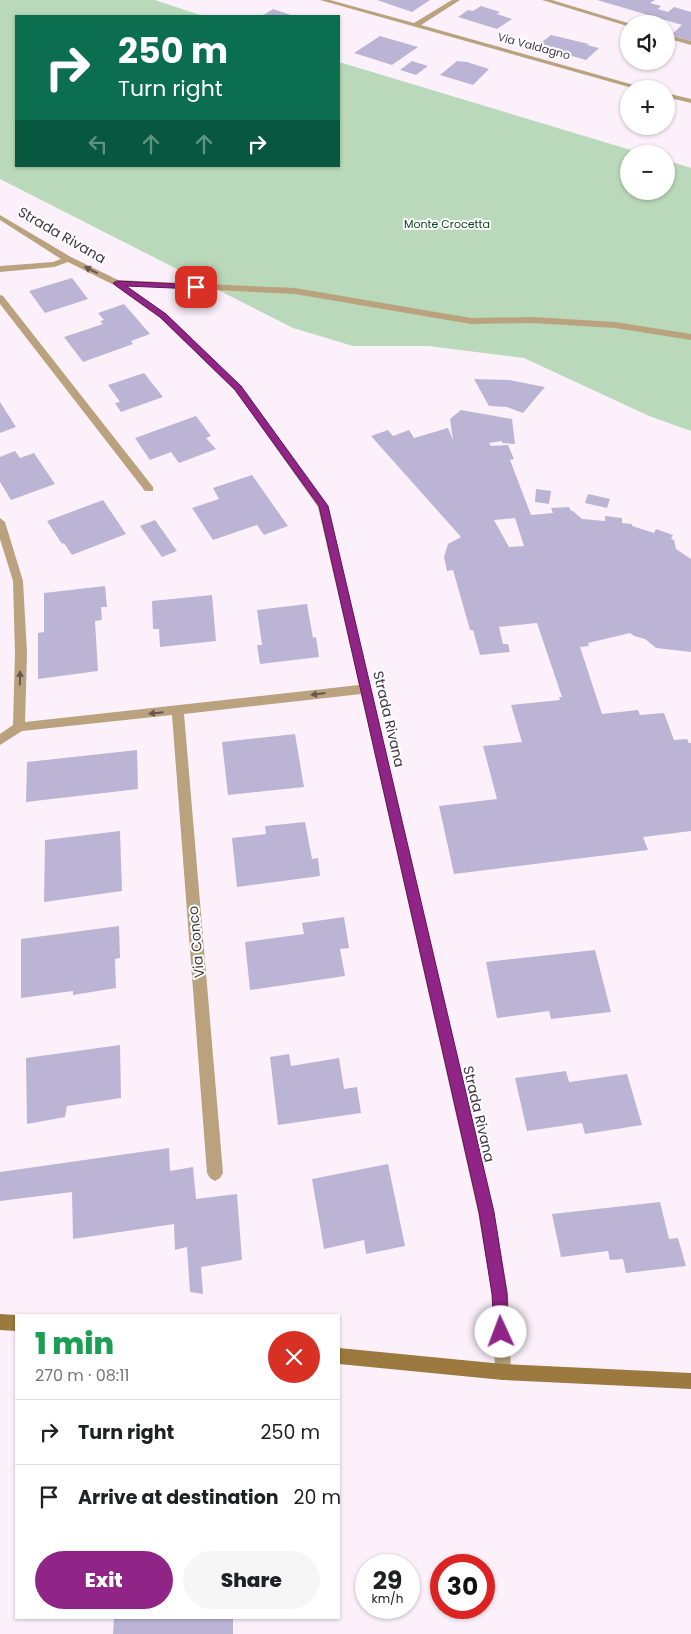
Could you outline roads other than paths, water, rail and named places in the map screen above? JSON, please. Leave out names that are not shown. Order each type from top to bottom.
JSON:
[{"type":"main road","points":[[0,1322],[15,1323]]},
{"type":"main road","points":[[340,1356],[503,1372],[691,1381]]},
{"type":"street","name":"Via Valdagno","points":[[323,0],[620,82]]},
{"type":"street","points":[[416,26],[458,0]]},
{"type":"street","points":[[546,0],[620,22]]},
{"type":"street","points":[[675,39],[691,43]]},
{"type":"street","points":[[675,97],[691,101]]},
{"type":"street","name":"Strada Rivana","points":[[0,216],[68,258],[117,283],[163,316],[238,388],[324,506],[486,1212],[500,1294],[503,1372]]},
{"type":"street","points":[[0,270],[54,264],[68,258]]},
{"type":"street","points":[[117,283],[294,291],[471,321],[533,320],[615,325],[691,338]]},
{"type":"street","points":[[0,298],[149,489]]},
{"type":"street","points":[[0,522],[18,581],[20,653],[18,727]]},
{"type":"street","points":[[0,740],[18,727],[366,689]]},
{"type":"street","name":"Via Conco","points":[[178,710],[215,1173]]},
{"type":"park label","name":"Monte Crocetta","points":[[447,224]]}]
